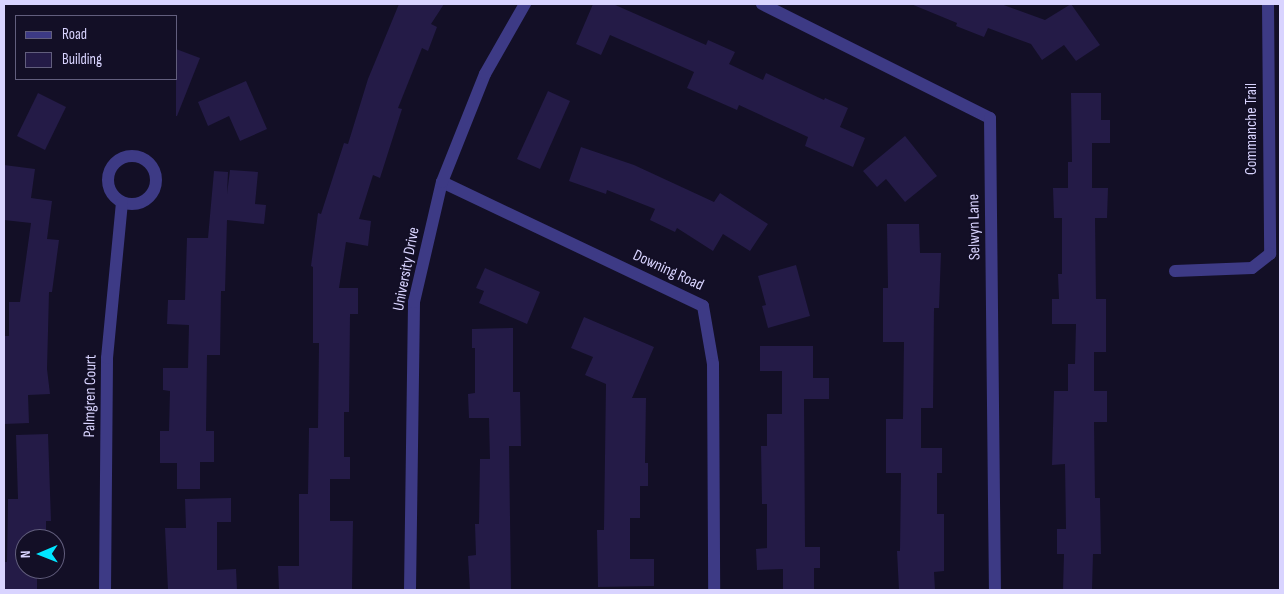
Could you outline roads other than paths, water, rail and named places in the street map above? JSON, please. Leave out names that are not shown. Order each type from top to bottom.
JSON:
[{"type":"street","name":"University Drive","points":[[410,590],[414,302],[442,182],[485,74],[525,4]]},
{"type":"street","name":"Selwyn Lane","points":[[762,4],[990,118],[995,590]]},
{"type":"street","name":"Commanche Trail","points":[[1268,4],[1275,257]]},
{"type":"street","name":"Downing Road","points":[[442,182],[702,306],[713,364],[714,590]]},
{"type":"street","name":"Palmgren Court","points":[[105,590],[107,358],[122,203]]},
{"type":"street","points":[[1175,271],[1252,268],[1275,257]]}]
